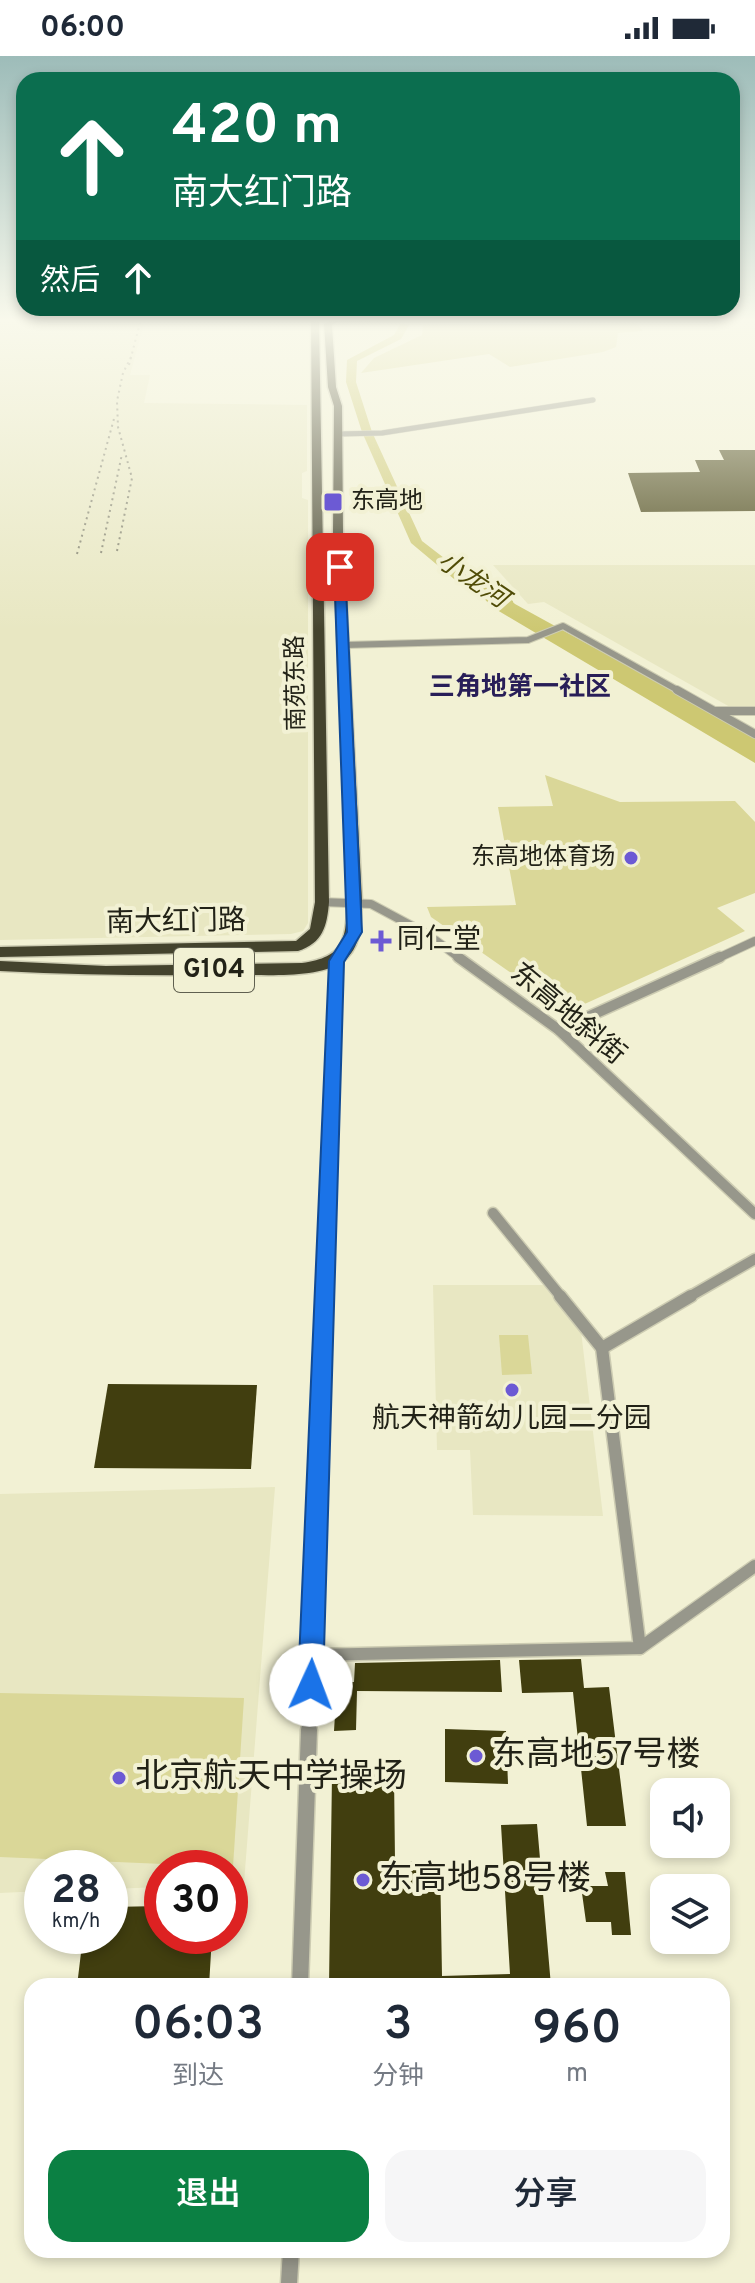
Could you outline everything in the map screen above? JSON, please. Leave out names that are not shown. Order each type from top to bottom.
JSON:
[{"type":"highway","name":"南苑东路","points":[[316,423],[322,902]]},
{"type":"highway","name":"南苑东路","points":[[342,423],[344,434],[338,534],[355,901]]},
{"type":"highway","points":[[336,961],[348,947],[354,932],[355,901]]},
{"type":"highway","name":"南大红门路","points":[[0,952],[298,946],[311,941],[319,930],[322,902]]},
{"type":"highway","name":"南大红门路","points":[[0,966],[106,971],[269,969],[310,968],[336,961]]},
{"type":"street","points":[[344,434],[382,433],[446,423]]},
{"type":"street","points":[[345,645],[534,638],[563,626],[755,734]]},
{"type":"street","points":[[714,711],[755,711]]},
{"type":"street","name":"东高地斜街","points":[[322,902],[355,901],[386,909],[427,934],[559,1030],[755,1214]]},
{"type":"street","points":[[559,1030],[755,941]]},
{"type":"street","points":[[300,1978],[336,961]]},
{"type":"street","points":[[493,1213],[602,1348],[640,1648]]},
{"type":"street","points":[[602,1348],[755,1259]]},
{"type":"street","points":[[312,1655],[640,1648],[755,1566]]},
{"type":"street","points":[[289,2283],[291,2258]]},
{"type":"shaded area","points":[[0,423],[307,423],[307,471],[302,473],[302,498],[308,500],[308,923],[303,931],[291,934],[0,940]]},
{"type":"shaded area","points":[[493,565],[755,565],[755,708],[730,707],[544,602],[528,604]]},
{"type":"shaded area","points":[[500,590],[515,604],[755,736],[755,763],[492,607],[478,592]]},
{"type":"shaded area","name":"东高地体育场","points":[[545,775],[620,802],[735,801],[755,822],[755,893],[717,908],[745,931],[567,1012],[431,917],[427,907],[516,905],[498,807],[553,806]]},
{"type":"shaded area","name":"航天神箭幼儿园二分园","points":[[433,1285],[543,1285],[581,1331],[603,1516],[473,1515],[470,1450],[437,1450]]},
{"type":"shaded area","points":[[499,1335],[528,1335],[532,1374],[502,1375]]},
{"type":"shaded area","points":[[275,1487],[247,1850],[144,1850],[144,1888],[128,1888],[128,1850],[24,1850],[24,1892],[0,1893],[0,1494]]},
{"type":"shaded area","name":"北京航天中学操场","points":[[0,1693],[244,1698],[234,1850],[144,1850],[144,1863],[128,1862],[128,1850],[24,1850],[24,1858],[0,1857]]},
{"type":"building","points":[[719,450],[755,450],[755,511],[641,512],[628,473],[700,472],[695,460],[724,460]]},
{"type":"building","points":[[108,1384],[257,1385],[251,1469],[94,1468]]},
{"type":"building","points":[[581,1659],[584,1688],[609,1687],[626,1826],[587,1826],[573,1692],[522,1693],[519,1660]]},
{"type":"building","points":[[500,1660],[502,1692],[357,1691],[356,1730],[334,1731],[337,1682],[354,1682],[355,1663]]},
{"type":"building","name":"东高地57号楼","points":[[445,1729],[506,1731],[508,1784],[445,1782]]},
{"type":"building","points":[[394,1774],[395,1861],[440,1861],[442,1976],[510,1974],[501,1825],[537,1824],[550,1978],[329,1978],[332,1775]]},
{"type":"building","points":[[605,1872],[625,1872],[631,1935],[612,1935],[611,1922],[586,1922],[581,1886],[608,1886]]},
{"type":"building","points":[[144,1906],[144,1954],[211,1954],[209,1978],[78,1978],[81,1954],[128,1954],[128,1907]]},
{"type":"waterway","name":"小龙河","points":[[364,423],[417,543],[465,581],[508,604]]},
{"type":"railway","points":[[77,554],[113,423]]},
{"type":"railway","points":[[117,551],[132,478],[118,423]]},
{"type":"railway","points":[[101,553],[122,454]]},
{"type":"place","name":"东高地","points":[[333,502]]},
{"type":"place","name":"东高地体育场","points":[[631,858]]},
{"type":"place","name":"同仁堂","points":[[381,941]]},
{"type":"place","name":"航天神箭幼儿园二分园","points":[[512,1390]]},
{"type":"place","name":"东高地57号楼","points":[[476,1756]]},
{"type":"place","name":"北京航天中学操场","points":[[119,1778]]},
{"type":"place","name":"东高地58号楼","points":[[363,1880]]},
{"type":"district","name":"三角地第一社区","points":[[520,688]]},
{"type":"route","points":[[311,1685],[336,961],[348,947],[354,932],[355,901],[340,567]]}]
